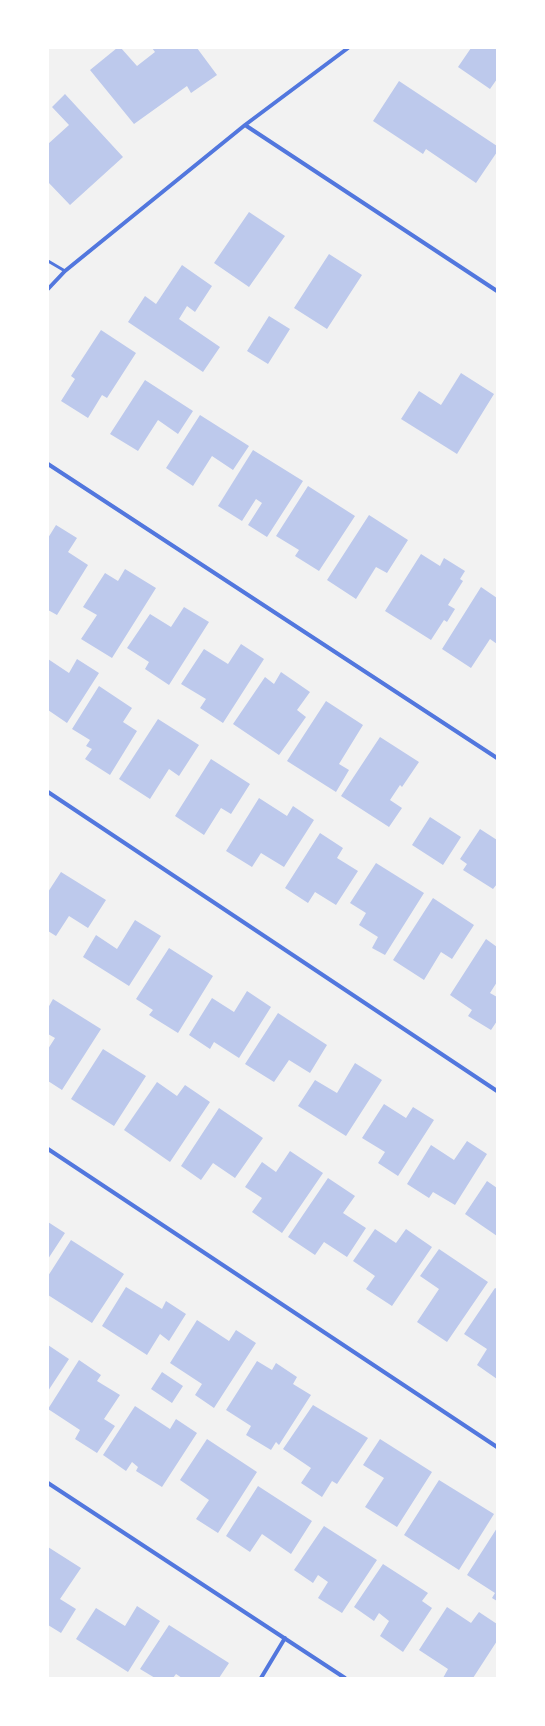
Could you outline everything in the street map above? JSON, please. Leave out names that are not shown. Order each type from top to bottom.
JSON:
[{"type":"street","points":[[48,289],[65,271],[245,125],[348,48]]},
{"type":"street","points":[[245,125],[497,291]]},
{"type":"street","points":[[48,464],[497,758]]},
{"type":"street","points":[[48,792],[497,1091]]},
{"type":"street","points":[[48,1149],[497,1447]]},
{"type":"street","points":[[48,1483],[345,1678]]},
{"type":"street","points":[[261,1678],[285,1638]]},
{"type":"lane","points":[[48,261],[65,271]]},
{"type":"building","points":[[117,48],[121,48],[137,66],[155,52],[152,48],[197,48],[217,75],[191,93],[187,86],[134,124],[90,70]]},
{"type":"building","points":[[471,48],[497,48],[497,79],[490,89],[458,67]]},
{"type":"building","points":[[399,81],[497,146],[497,152],[476,183],[426,149],[423,154],[373,121]]},
{"type":"building","points":[[65,94],[123,157],[70,205],[48,182],[48,144],[69,125],[52,107]]},
{"type":"building","points":[[249,212],[285,236],[249,287],[214,263]]},
{"type":"building","points":[[329,254],[362,275],[327,329],[294,308]]},
{"type":"building","points":[[182,265],[212,286],[195,312],[187,306],[179,319],[220,347],[203,372],[128,322],[145,296],[156,304]]},
{"type":"building","points":[[269,316],[290,329],[268,364],[247,351]]},
{"type":"building","points":[[101,330],[136,353],[107,398],[102,395],[88,418],[61,401],[75,379],[71,376]]},
{"type":"building","points":[[461,373],[494,394],[457,454],[401,419],[419,391],[441,405]]},
{"type":"building","points":[[145,380],[193,411],[178,434],[158,420],[138,451],[110,434]]},
{"type":"building","points":[[200,415],[249,446],[233,470],[212,456],[193,486],[166,468]]},
{"type":"building","points":[[253,450],[303,481],[267,537],[248,525],[262,503],[256,499],[242,521],[218,506]]},
{"type":"building","points":[[308,486],[355,516],[319,571],[295,556],[299,550],[276,536]]},
{"type":"building","points":[[369,515],[408,540],[387,573],[376,567],[356,599],[327,580]]},
{"type":"building","points":[[56,525],[77,538],[68,552],[88,565],[57,615],[48,610],[48,538]]},
{"type":"building","points":[[421,554],[440,566],[444,558],[465,571],[460,579],[463,581],[448,605],[455,609],[447,622],[444,620],[431,640],[385,611]]},
{"type":"building","points":[[125,569],[156,588],[112,658],[81,639],[97,615],[83,607],[105,573],[118,581]]},
{"type":"building","points":[[481,587],[497,598],[497,644],[490,639],[471,668],[442,649]]},
{"type":"building","points":[[184,607],[209,622],[169,685],[145,669],[149,662],[127,648],[150,614],[171,627]]},
{"type":"building","points":[[241,644],[264,659],[223,723],[200,708],[206,699],[181,684],[204,649],[228,664]]},
{"type":"building","points":[[48,659],[69,673],[77,659],[99,673],[67,723],[48,710]]},
{"type":"building","points":[[281,672],[310,692],[297,710],[306,717],[279,755],[233,724],[265,677],[274,684]]},
{"type":"building","points":[[99,686],[132,708],[123,722],[137,731],[110,775],[85,759],[92,749],[86,746],[90,740],[72,729]]},
{"type":"building","points":[[326,701],[363,725],[339,764],[349,770],[336,792],[287,761]]},
{"type":"building","points":[[158,719],[199,745],[179,776],[169,769],[150,799],[119,779]]},
{"type":"building","points":[[380,737],[419,762],[402,787],[400,785],[390,800],[402,808],[389,827],[341,796]]},
{"type":"building","points":[[211,759],[250,784],[231,814],[221,808],[204,835],[175,816]]},
{"type":"building","points":[[259,798],[287,816],[293,806],[314,820],[284,867],[261,853],[252,867],[226,851]]},
{"type":"building","points":[[430,817],[461,837],[443,865],[412,845]]},
{"type":"building","points":[[480,829],[497,840],[497,884],[493,889],[463,870],[467,864],[460,859]]},
{"type":"building","points":[[320,833],[343,848],[337,858],[358,871],[336,905],[315,892],[308,903],[285,888]]},
{"type":"building","points":[[376,863],[424,893],[385,955],[372,948],[378,937],[359,925],[366,913],[350,903]]},
{"type":"building","points":[[61,872],[106,900],[88,928],[69,916],[56,936],[48,931],[48,892]]},
{"type":"building","points":[[433,898],[474,925],[452,959],[441,952],[424,980],[393,960]]},
{"type":"building","points":[[135,920],[161,936],[129,986],[83,957],[96,935],[117,949]]},
{"type":"building","points":[[486,939],[497,947],[497,982],[490,993],[497,997],[497,1021],[491,1030],[468,1016],[472,1010],[450,995]]},
{"type":"building","points":[[169,948],[213,976],[178,1033],[149,1015],[153,1010],[136,999]]},
{"type":"building","points":[[247,991],[271,1007],[239,1058],[214,1042],[210,1049],[189,1035],[212,998],[234,1012]]},
{"type":"building","points":[[53,999],[101,1029],[62,1090],[48,1081],[48,1049],[55,1038],[48,1034],[48,1008]]},
{"type":"building","points":[[278,1013],[327,1045],[310,1073],[289,1060],[274,1082],[245,1064]]},
{"type":"building","points":[[103,1049],[146,1076],[114,1126],[71,1099]]},
{"type":"building","points":[[355,1063],[382,1080],[346,1136],[298,1106],[315,1080],[337,1093]]},
{"type":"building","points":[[157,1082],[177,1096],[185,1085],[210,1102],[170,1162],[124,1130]]},
{"type":"building","points":[[384,1104],[406,1118],[413,1107],[434,1120],[398,1176],[378,1163],[385,1152],[362,1138]]},
{"type":"building","points":[[219,1108],[263,1138],[235,1178],[213,1163],[201,1180],[181,1166]]},
{"type":"building","points":[[467,1141],[487,1154],[455,1205],[433,1192],[429,1198],[407,1184],[431,1145],[454,1160]]},
{"type":"building","points":[[290,1151],[323,1173],[282,1233],[252,1212],[262,1198],[245,1187],[262,1162],[276,1172]]},
{"type":"building","points":[[328,1178],[355,1196],[343,1213],[366,1228],[347,1257],[324,1242],[315,1255],[288,1237]]},
{"type":"building","points":[[487,1181],[497,1188],[497,1236],[465,1214]]},
{"type":"building","points":[[48,1222],[65,1233],[48,1259]]},
{"type":"building","points":[[375,1229],[396,1243],[406,1229],[432,1247],[392,1306],[366,1289],[375,1276],[353,1261]]},
{"type":"building","points":[[71,1240],[124,1274],[92,1323],[48,1295],[48,1276]]},
{"type":"building","points":[[439,1249],[488,1282],[447,1342],[417,1322],[439,1289],[420,1276]]},
{"type":"building","points":[[126,1287],[162,1309],[166,1301],[186,1314],[169,1341],[160,1334],[147,1355],[102,1326]]},
{"type":"building","points":[[495,1288],[497,1289],[497,1379],[477,1365],[487,1349],[464,1334]]},
{"type":"building","points":[[197,1320],[229,1341],[236,1330],[256,1343],[214,1408],[195,1395],[202,1384],[170,1363]]},
{"type":"building","points":[[48,1345],[69,1359],[48,1391]]},
{"type":"building","points":[[79,1360],[101,1375],[97,1381],[120,1395],[104,1419],[115,1426],[97,1453],[75,1439],[80,1430],[48,1409]]},
{"type":"building","points":[[257,1361],[272,1370],[276,1363],[297,1377],[293,1384],[311,1395],[279,1445],[276,1442],[271,1450],[246,1435],[251,1426],[226,1410]]},
{"type":"building","points":[[162,1372],[183,1386],[172,1403],[151,1389]]},
{"type":"building","points":[[313,1405],[368,1438],[337,1484],[332,1481],[322,1497],[301,1483],[311,1468],[283,1449]]},
{"type":"building","points":[[135,1406],[170,1429],[176,1419],[197,1433],[162,1487],[136,1471],[138,1467],[132,1462],[126,1471],[103,1455]]},
{"type":"building","points":[[207,1439],[257,1472],[218,1533],[196,1519],[209,1500],[180,1480]]},
{"type":"building","points":[[380,1439],[432,1472],[397,1527],[365,1507],[384,1478],[363,1465]]},
{"type":"building","points":[[439,1480],[494,1514],[459,1570],[404,1535]]},
{"type":"building","points":[[258,1486],[312,1521],[291,1554],[262,1534],[250,1552],[226,1536]]},
{"type":"building","points":[[324,1526],[377,1560],[342,1613],[318,1598],[328,1582],[318,1575],[313,1583],[294,1570]]},
{"type":"building","points":[[497,1528],[497,1601],[492,1598],[495,1593],[467,1575]]},
{"type":"building","points":[[48,1547],[81,1568],[60,1599],[76,1609],[61,1633],[48,1625]]},
{"type":"building","points":[[383,1564],[428,1593],[422,1601],[432,1608],[403,1652],[380,1636],[389,1621],[379,1613],[374,1621],[354,1607]]},
{"type":"building","points":[[137,1606],[160,1621],[128,1672],[76,1639],[96,1608],[125,1626]]},
{"type":"building","points":[[447,1607],[471,1623],[479,1612],[497,1624],[497,1641],[473,1678],[443,1678],[448,1669],[419,1650]]},
{"type":"building","points":[[169,1625],[229,1663],[219,1678],[182,1678],[176,1674],[173,1678],[155,1678],[140,1669]]}]
